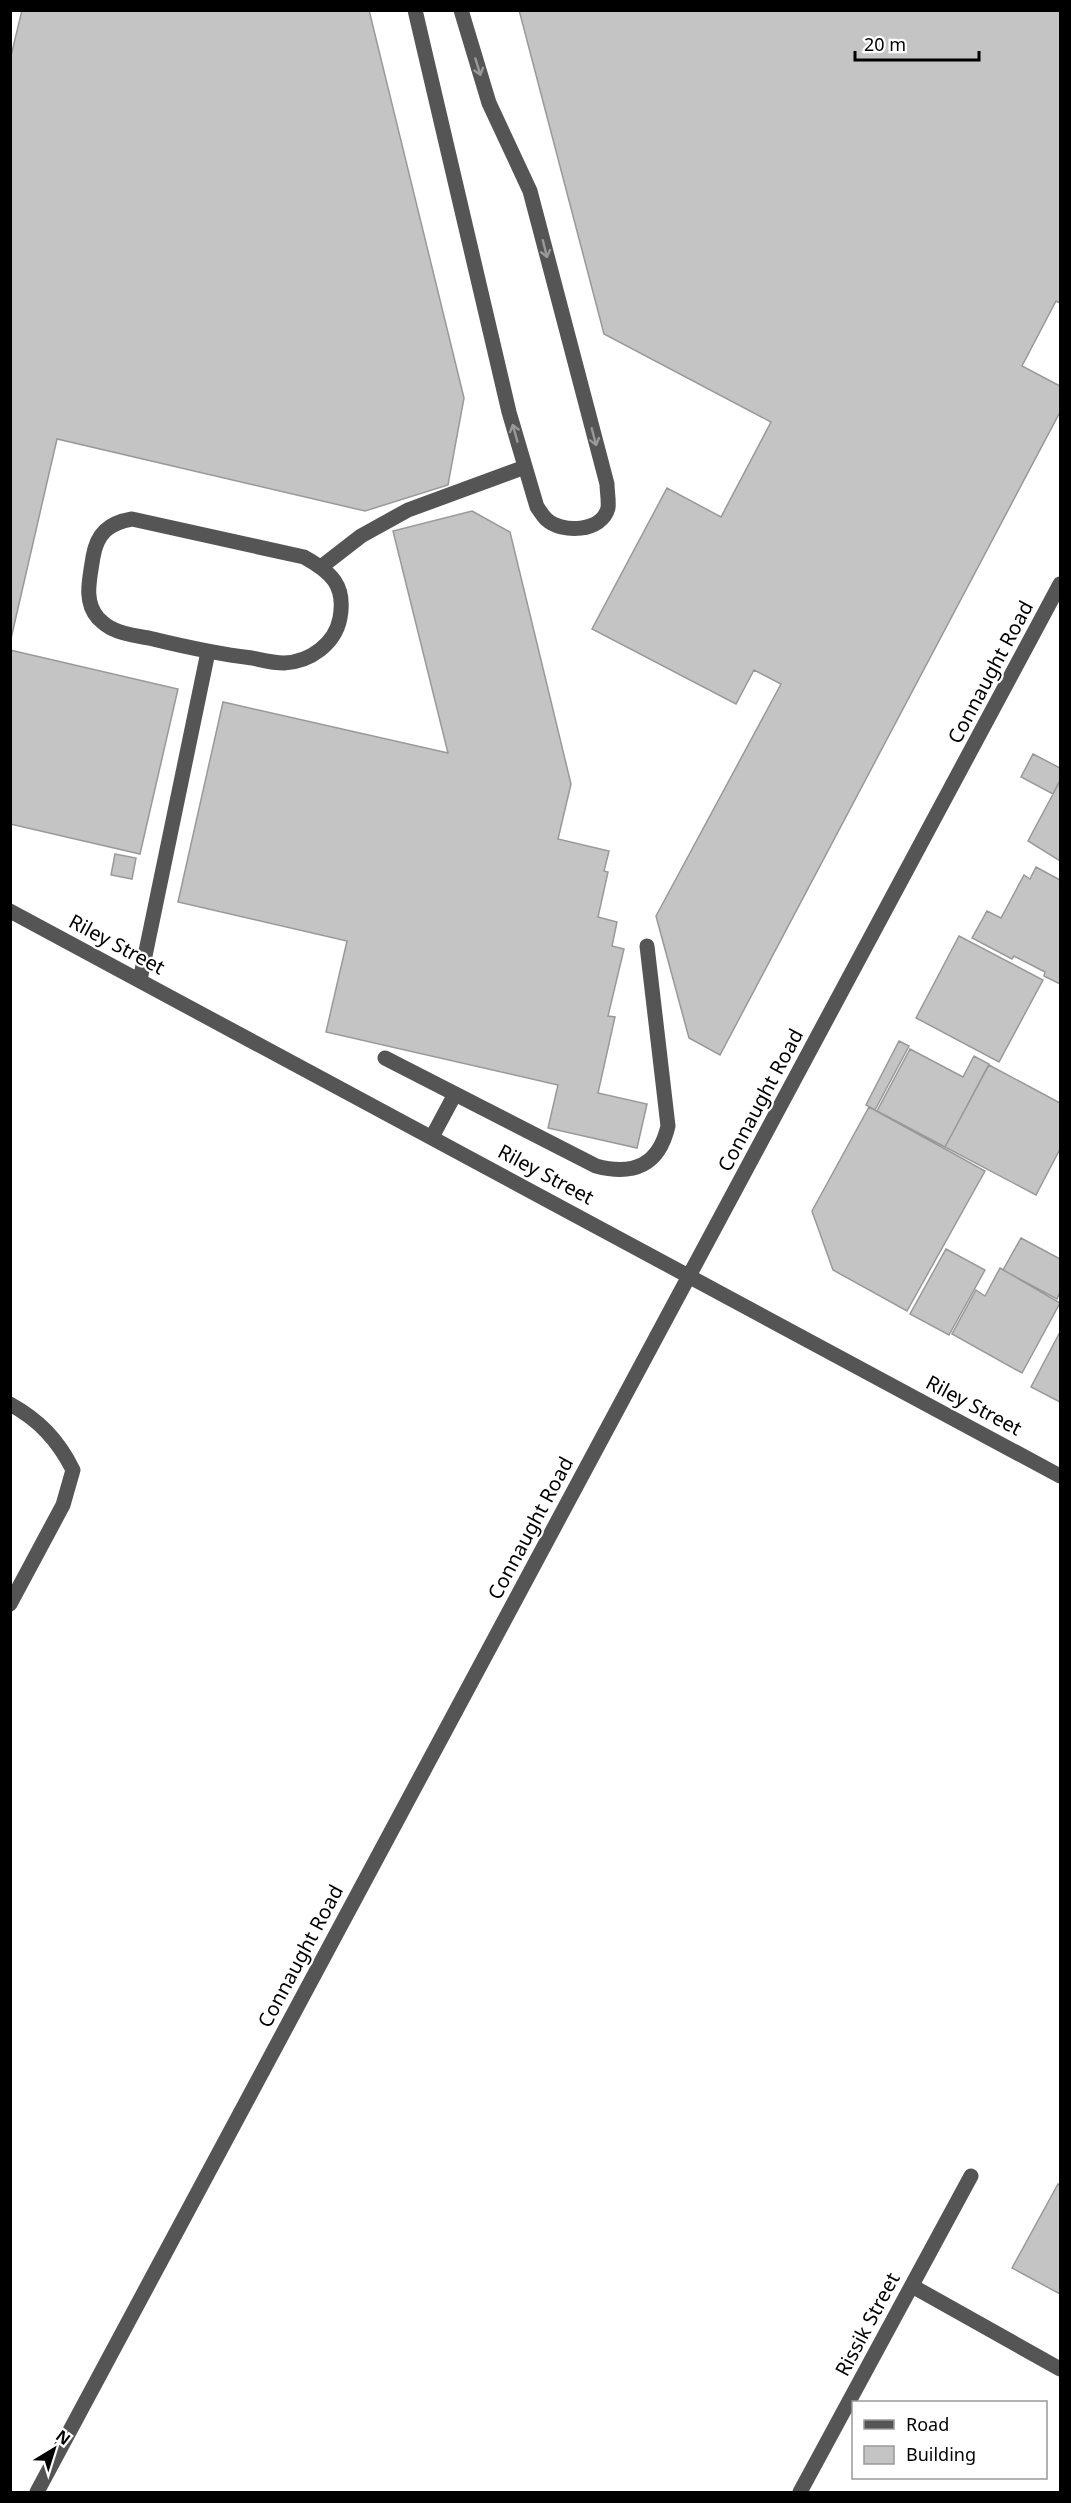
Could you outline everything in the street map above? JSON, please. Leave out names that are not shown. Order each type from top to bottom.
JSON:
[{"type":"street","points":[[415,10],[509,412],[537,507],[547,520],[563,528],[591,526],[603,518],[608,507],[607,484],[530,191],[489,103],[461,10]]},
{"type":"street","points":[[321,567],[361,536],[408,510],[525,467]]},
{"type":"street","points":[[132,519],[304,557],[321,567],[335,580],[343,601],[338,625],[330,642],[310,656],[284,663],[208,652],[113,630],[99,620],[91,607],[88,588],[95,548],[102,535],[114,522],[132,519]]},
{"type":"street","name":"Connaught Road","points":[[37,2493],[1060,584]]},
{"type":"street","points":[[140,980],[208,652]]},
{"type":"street","name":"Riley Street","points":[[10,911],[1060,1476]]},
{"type":"street","points":[[385,1058],[596,1166],[620,1170],[644,1164],[658,1152],[668,1126],[647,946]]},
{"type":"street","points":[[432,1137],[455,1094]]},
{"type":"street","points":[[10,1404],[49,1432],[64,1452],[73,1470],[63,1505],[10,1604]]},
{"type":"street","name":"Rissik Street","points":[[800,2493],[971,2176]]},
{"type":"street","points":[[912,2286],[1060,2369]]},
{"type":"building","points":[[22,10],[369,10],[464,398],[448,485],[365,511],[57,439],[10,643],[10,60]]},
{"type":"building","points":[[519,10],[1060,10],[1060,303],[1056,301],[1022,366],[1060,386],[1060,412],[720,1055],[689,1038],[656,916],[781,684],[754,670],[736,704],[592,629],[667,488],[721,517],[771,422],[604,334]]},
{"type":"building","points":[[472,511],[510,532],[571,784],[558,839],[609,851],[604,871],[608,872],[598,917],[617,922],[612,946],[624,949],[608,1016],[615,1017],[598,1093],[647,1104],[637,1148],[548,1128],[558,1085],[326,1032],[347,941],[178,902],[223,702],[448,753],[393,531]]},
{"type":"building","points":[[10,650],[178,689],[140,854],[10,824]]},
{"type":"building","points":[[1033,754],[1060,768],[1060,780],[1053,794],[1021,777]]},
{"type":"building","points":[[1060,781],[1060,861],[1028,841]]},
{"type":"building","points":[[115,854],[136,858],[132,879],[111,875]]},
{"type":"building","points":[[1036,867],[1060,880],[1060,984],[1044,976],[1045,972],[1014,956],[1012,959],[972,938],[987,911],[1001,918],[1024,875],[1030,879]]},
{"type":"building","points":[[959,936],[1043,980],[999,1062],[916,1018]]},
{"type":"building","points":[[899,1041],[909,1046],[875,1110],[866,1105]]},
{"type":"building","points":[[910,1049],[963,1077],[974,1056],[989,1064],[945,1147],[877,1111]]},
{"type":"building","points":[[989,1065],[1060,1103],[1060,1149],[1036,1195],[945,1147]]},
{"type":"building","points":[[869,1107],[985,1171],[907,1311],[833,1270],[812,1211]]},
{"type":"building","points":[[1021,1238],[1060,1259],[1060,1292],[1057,1299],[1003,1270]]},
{"type":"building","points":[[946,1249],[985,1270],[949,1335],[910,1314]]},
{"type":"building","points":[[1000,1268],[1060,1303],[1022,1373],[952,1334],[976,1290],[985,1296]]},
{"type":"building","points":[[1060,1332],[1060,1402],[1031,1387]]},
{"type":"building","points":[[1058,2184],[1060,2186],[1060,2294],[1012,2268]]}]
